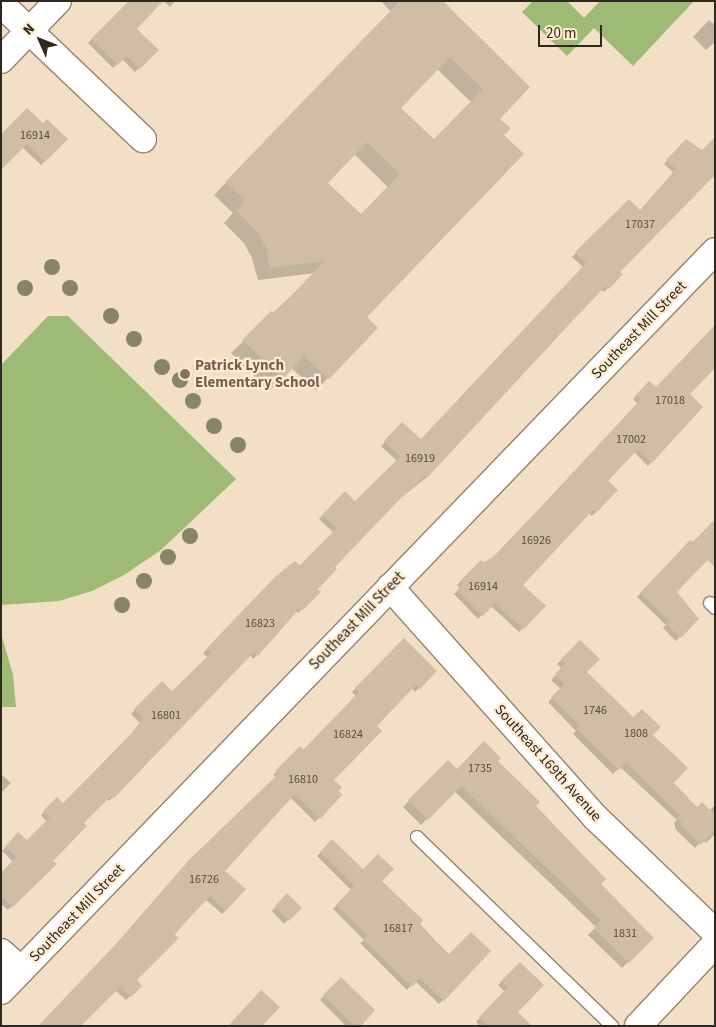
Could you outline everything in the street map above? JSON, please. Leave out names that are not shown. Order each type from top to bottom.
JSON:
[{"type":"street","points":[[1,60],[58,1]]},
{"type":"street","points":[[1,4],[142,139]]},
{"type":"street","name":"Southeast Mill Street","points":[[1,992],[715,251]]},
{"type":"street","name":"Southeast 169th Avenue","points":[[390,587],[595,817],[715,932]]},
{"type":"street","points":[[638,1026],[715,944]]},
{"type":"street","points":[[1,952],[22,970]]},
{"type":"lane","points":[[418,837],[612,1026]]},
{"type":"green space","points":[[533,1],[567,1],[584,18],[600,1],[694,1],[633,66],[594,28],[567,56],[522,12]]},
{"type":"green space","points":[[48,316],[68,316],[236,479],[161,550],[124,575],[92,591],[59,601],[1,605],[1,365]]},
{"type":"green space","points":[[1,633],[13,675],[16,707],[1,707]]},
{"type":"building","points":[[129,1],[163,1],[137,29],[159,50],[140,69],[126,56],[118,65],[91,39]]},
{"type":"building","points":[[400,1],[443,1],[530,87],[500,119],[511,128],[504,135],[524,154],[367,317],[378,328],[329,379],[304,356],[283,379],[242,340],[271,311],[274,313],[325,261],[270,268],[265,245],[256,231],[236,210],[245,200],[225,182]],"holes":[[[450,57],[483,89],[434,139],[401,108]],[[367,142],[400,174],[361,214],[328,183]]]},
{"type":"building","points":[[27,108],[43,123],[47,119],[68,139],[45,162],[27,144],[1,170],[1,134]]},
{"type":"building","points":[[715,137],[715,175],[620,272],[623,274],[609,289],[606,286],[427,478],[425,476],[401,498],[335,567],[337,569],[318,589],[321,592],[303,610],[300,608],[258,656],[254,652],[114,798],[111,796],[84,823],[87,826],[53,861],[57,864],[13,907],[1,896],[1,873],[16,857],[5,847],[18,832],[27,840],[50,817],[43,811],[57,797],[63,803],[132,733],[143,718],[134,709],[162,681],[172,691],[211,653],[206,649],[275,577],[295,561],[300,565],[337,528],[322,515],[345,491],[355,501],[400,457],[384,441],[402,422],[421,439],[586,263],[575,252],[629,199],[640,210],[676,169],[666,160],[686,139],[702,150]]},
{"type":"building","points":[[715,325],[715,368],[690,394],[703,407],[652,463],[638,449],[608,481],[618,490],[596,513],[593,510],[523,585],[546,606],[524,629],[495,603],[483,616],[457,590],[463,583],[460,581],[481,560],[484,562],[493,557],[542,506],[641,399],[636,395],[649,381],[656,387]]},
{"type":"building","points":[[715,519],[715,567],[707,560],[677,592],[699,619],[681,638],[666,624],[669,621],[640,593],[690,540],[693,542]]},
{"type":"building","points":[[404,638],[437,671],[420,689],[416,685],[377,726],[382,731],[334,780],[342,787],[339,791],[342,795],[320,819],[295,794],[225,871],[246,889],[226,911],[210,896],[174,934],[179,938],[137,980],[142,986],[131,997],[120,987],[81,1026],[38,1026],[115,945],[189,860],[279,773],[276,770],[300,746],[303,750],[359,692],[355,688]]},
{"type":"building","points":[[580,640],[600,659],[587,672],[633,717],[642,709],[661,727],[653,735],[688,768],[674,783],[697,807],[702,802],[715,815],[715,830],[701,845],[680,825],[682,823],[677,818],[680,815],[626,763],[619,770],[577,729],[580,726],[551,697],[565,684],[555,674],[565,664],[561,659]]},
{"type":"building","points":[[484,741],[501,758],[498,761],[540,802],[536,806],[606,879],[601,884],[654,938],[629,963],[594,928],[601,920],[461,786],[428,820],[408,800],[448,760],[457,769]]},
{"type":"building","points":[[332,839],[363,869],[378,854],[394,869],[382,881],[423,920],[419,925],[449,954],[471,932],[491,951],[444,1001],[420,978],[412,987],[363,939],[367,935],[336,905],[354,886],[320,852]]},
{"type":"building","points":[[287,893],[302,908],[289,921],[275,906]]},
{"type":"building","points":[[520,962],[544,985],[518,1012],[532,1026],[488,1026],[479,1017],[508,987],[501,981]]},
{"type":"building","points":[[341,977],[375,1010],[361,1026],[354,1026],[323,995]]},
{"type":"building","points":[[261,990],[280,1007],[262,1026],[228,1026]]},
{"type":"place","name":"Patrick Lynch Elementary School","points":[[185,374]]}]
